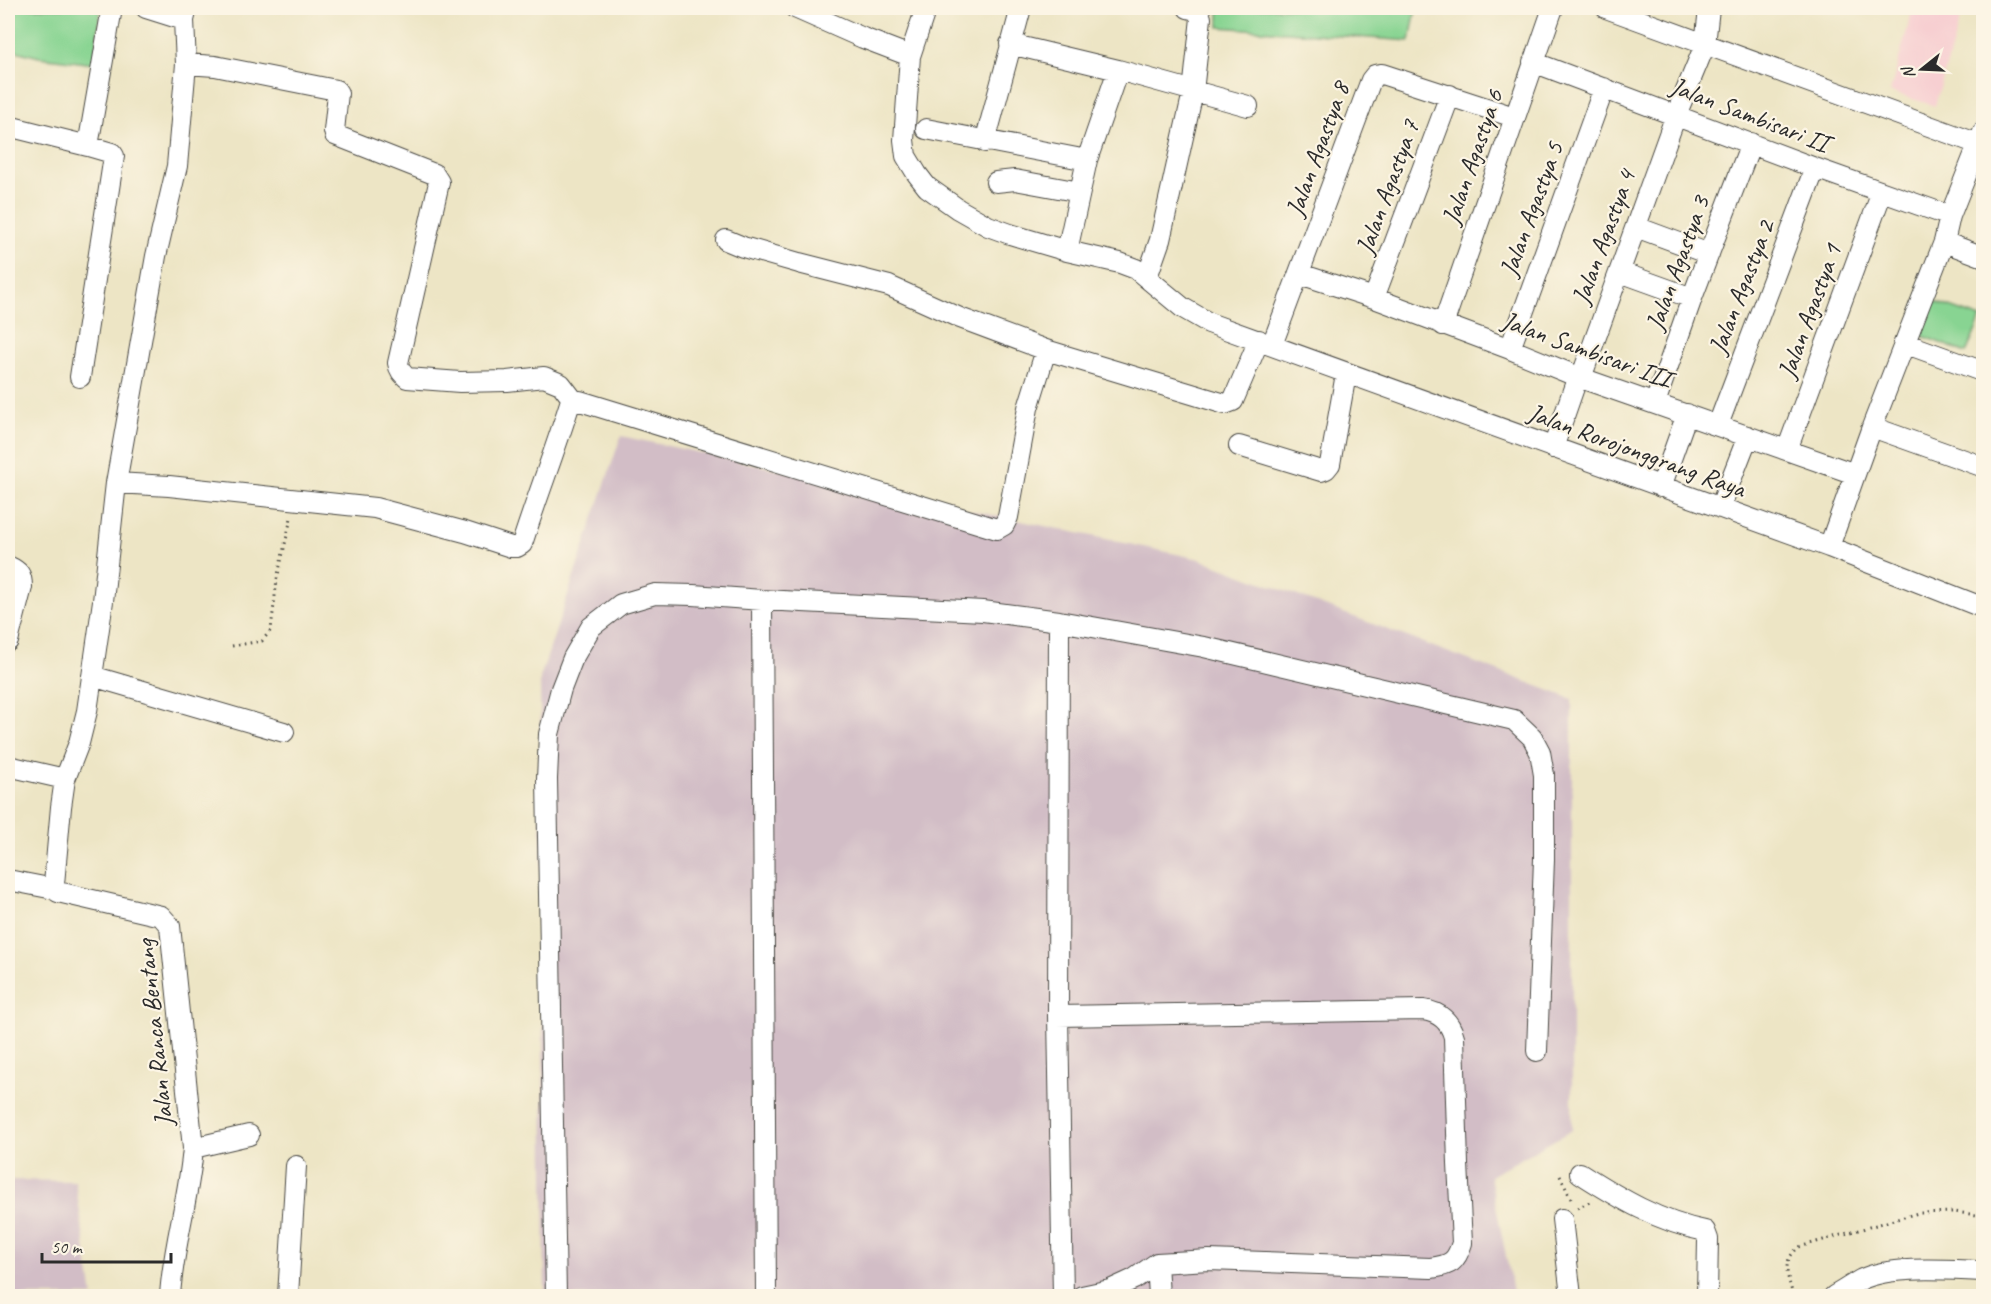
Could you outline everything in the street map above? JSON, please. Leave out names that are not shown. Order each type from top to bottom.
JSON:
[{"type":"street","points":[[88,146],[112,8]]},
{"type":"street","points":[[54,889],[60,807],[65,779],[79,742],[87,711],[116,483],[156,256],[177,166],[186,64],[185,14],[146,8]]},
{"type":"street","points":[[795,8],[910,56]]},
{"type":"street","name":"Jalan Rorojonggrang Raya","points":[[926,8],[910,56],[904,140],[906,156],[927,187],[988,226],[1066,251],[1120,263],[1136,269],[1193,315],[1346,374],[1829,547],[1983,608]]},
{"type":"street","points":[[985,142],[1021,8]]},
{"type":"street","points":[[1147,277],[1160,240],[1193,92],[1201,18],[1196,10],[1188,8]]},
{"type":"street","name":"Jalan Agastya 6","points":[[1443,325],[1553,8]]},
{"type":"street","points":[[1606,8],[1634,13],[1705,45],[1982,140],[1950,216],[1944,242],[1872,427],[1829,547]]},
{"type":"street","name":"Jalan Agastya 4","points":[[1553,448],[1620,272],[1676,115],[1705,45],[1708,8]]},
{"type":"street","points":[[1010,44],[1118,70],[1248,106]]},
{"type":"street","name":"Jalan Sambisari II","points":[[1533,62],[1950,216]]},
{"type":"street","points":[[186,64],[215,66],[336,90],[338,93],[335,135],[434,174],[437,178],[438,188],[398,363],[399,369],[407,378],[460,382],[544,377],[561,384],[573,401]]},
{"type":"street","points":[[1066,251],[1086,160],[1118,70]]},
{"type":"street","name":"Jalan Agastya 8","points":[[726,240],[799,263],[890,286],[960,318],[1046,350],[1226,404],[1233,401],[1300,274],[1371,80],[1375,75],[1382,74],[1514,117]]},
{"type":"street","name":"Jalan Agastya 5","points":[[1510,349],[1604,88]]},
{"type":"street","name":"Jalan Agastya 7","points":[[1374,298],[1450,95]]},
{"type":"street","points":[[8,126],[112,153],[114,158],[80,377]]},
{"type":"street","points":[[926,129],[1086,160]]},
{"type":"street","name":"Jalan Agastya 3","points":[[1655,403],[1751,143]]},
{"type":"street","name":"Jalan Agastya 2","points":[[1718,425],[1815,168]]},
{"type":"street","points":[[996,182],[1015,180],[1080,192]]},
{"type":"street","name":"Jalan Agastya 1","points":[[1787,450],[1881,192]]},
{"type":"street","points":[[1636,227],[1709,254]]},
{"type":"street","points":[[1944,242],[1983,257]]},
{"type":"street","points":[[1620,272],[1692,298]]},
{"type":"street","name":"Jalan Sambisari III","points":[[1300,274],[1374,298],[1579,377],[1855,474]]},
{"type":"street","points":[[1904,344],[1983,372]]},
{"type":"street","points":[[116,483],[295,498],[375,508],[517,547],[522,544],[570,404],[580,400],[997,529],[1004,525],[1008,517],[1028,408],[1046,350]]},
{"type":"street","points":[[1239,446],[1321,471],[1326,469],[1330,464],[1346,374]]},
{"type":"street","points":[[1661,487],[1687,414]]},
{"type":"street","points":[[1872,427],[1983,467]]},
{"type":"street","points":[[1720,508],[1748,436]]},
{"type":"street","points":[[8,566],[18,571],[22,578],[22,587],[8,641]]},
{"type":"street","points":[[556,1296],[547,779],[549,734],[561,689],[573,658],[591,627],[621,604],[655,594],[982,611],[1059,621],[1204,647],[1514,720],[1532,737],[1540,752],[1544,775],[1544,859],[1537,1051]]},
{"type":"street","points":[[762,600],[766,1296]]},
{"type":"street","points":[[1059,621],[1058,1016],[1063,1296]]},
{"type":"street","points":[[92,676],[284,732]]},
{"type":"street","points":[[8,766],[65,779]]},
{"type":"street","name":"Jalan Ranca Bentang","points":[[8,880],[161,916],[170,926],[193,1148],[191,1173],[177,1243],[170,1296]]},
{"type":"street","points":[[1058,1016],[1423,1010],[1437,1014],[1451,1027],[1455,1048],[1462,1243],[1459,1255],[1453,1262],[1431,1268],[1209,1260],[1157,1263],[1126,1283],[1110,1290],[1082,1296]]},
{"type":"street","points":[[193,1148],[249,1135]]},
{"type":"street","points":[[288,1296],[296,1166]]},
{"type":"street","points":[[1580,1173],[1620,1199],[1657,1216],[1705,1231],[1708,1239],[1707,1296]]},
{"type":"street","points":[[1562,1219],[1571,1296]]},
{"type":"street","points":[[1157,1263],[1159,1296]]},
{"type":"street","points":[[1846,1293],[1864,1278],[1896,1271],[1931,1269],[1983,1271]]},
{"type":"path","points":[[232,646],[262,642],[271,630],[277,579],[295,498]]},
{"type":"path","points":[[1792,1296],[1786,1264],[1791,1253],[1799,1247],[1918,1213],[1955,1212],[1983,1216]]},
{"type":"shaded area","points":[[1913,8],[1963,8],[1935,106],[1890,92]]},
{"type":"shaded area","points":[[621,436],[1200,559],[1572,699],[1572,1130],[1490,1176],[1514,1296],[545,1296],[540,678]]},
{"type":"shaded area","points":[[8,1180],[75,1181],[93,1296],[8,1296]]},
{"type":"green space","points":[[8,8],[101,8],[94,64],[39,57],[8,49]]},
{"type":"green space","points":[[1219,8],[1416,8],[1410,41],[1219,27]]},
{"type":"green space","points":[[1933,301],[1981,318],[1966,353],[1920,335]]}]
